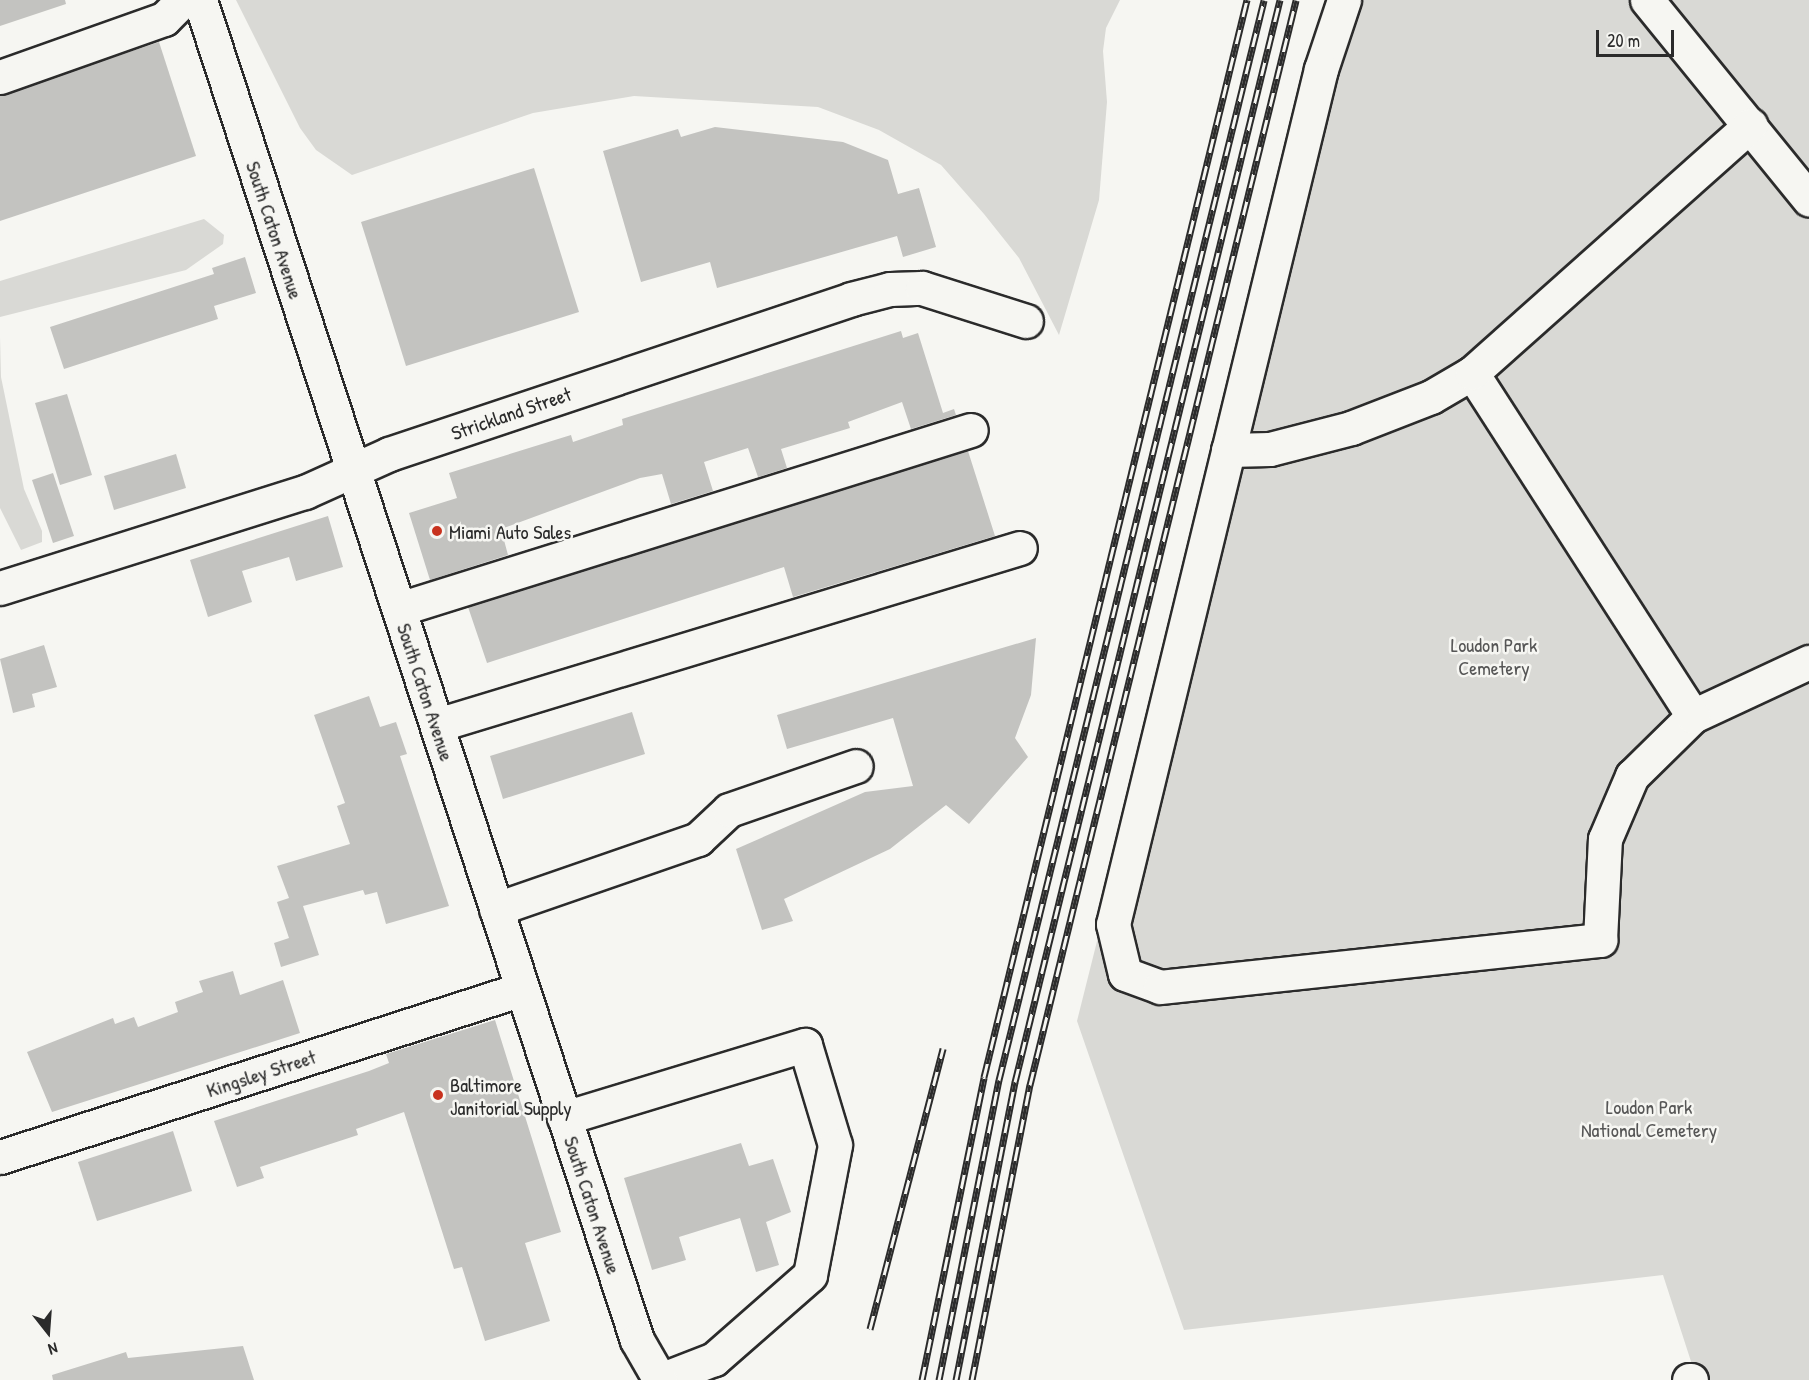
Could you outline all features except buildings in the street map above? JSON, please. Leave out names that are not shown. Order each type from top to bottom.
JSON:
[{"type":"street","points":[[0,77],[164,19],[183,0]]},
{"type":"street","name":"South Caton Avenue","points":[[200,0],[637,1340],[660,1380]]},
{"type":"street","points":[[1344,0],[1321,69],[1113,924],[1118,962],[1139,983],[1160,987],[1600,940],[1600,868],[1615,807],[1656,747],[1693,716],[1809,662]]},
{"type":"street","points":[[1647,0],[1809,199]]},
{"type":"street","points":[[1228,450],[1270,449],[1351,429],[1431,397],[1472,373],[1750,125]]},
{"type":"street","name":"Strickland Street","points":[[0,588],[305,492],[354,470],[890,289],[932,291],[1026,321]]},
{"type":"street","points":[[1472,373],[1693,716]]},
{"type":"street","points":[[399,609],[971,430]]},
{"type":"street","points":[[437,725],[1020,548]]},
{"type":"street","points":[[496,909],[698,839],[729,810],[856,766]]},
{"type":"street","name":"Kingsley Street","points":[[0,1156],[522,989]]},
{"type":"street","points":[[564,1118],[805,1045],[835,1145],[810,1275],[714,1359],[660,1380]]},
{"type":"green space","points":[[236,0],[1120,0],[1106,28],[1103,51],[1107,102],[1099,200],[1059,335],[1019,258],[941,165],[879,130],[818,107],[634,96],[533,113],[352,175],[316,150],[300,128]]},
{"type":"green space","name":"Loudon Park Cemetery","points":[[1333,0],[1809,0],[1809,1380],[1697,1380],[1663,1275],[1184,1330],[1077,1021]]},
{"type":"green space","points":[[204,219],[224,235],[223,244],[186,270],[0,317],[0,281]]},
{"type":"green space","points":[[0,337],[1,377],[24,489],[42,531],[42,542],[21,550],[0,508]]},
{"type":"railway","points":[[922,1380],[984,1077],[1247,0]]},
{"type":"railway","points":[[939,1380],[999,1080],[1264,0]]},
{"type":"railway","points":[[956,1380],[1015,1082],[1280,0]]},
{"type":"railway","points":[[972,1380],[1030,1085],[1296,0]]},
{"type":"railway","points":[[870,1329],[943,1048]]},
{"type":"place","name":"Miami Auto Sales","points":[[437,531]]},
{"type":"place","name":"Baltimore Janitorial Supply","points":[[438,1095]]},
{"type":"park label","name":"Loudon Park National Cemetery","points":[[1649,1118]]}]
